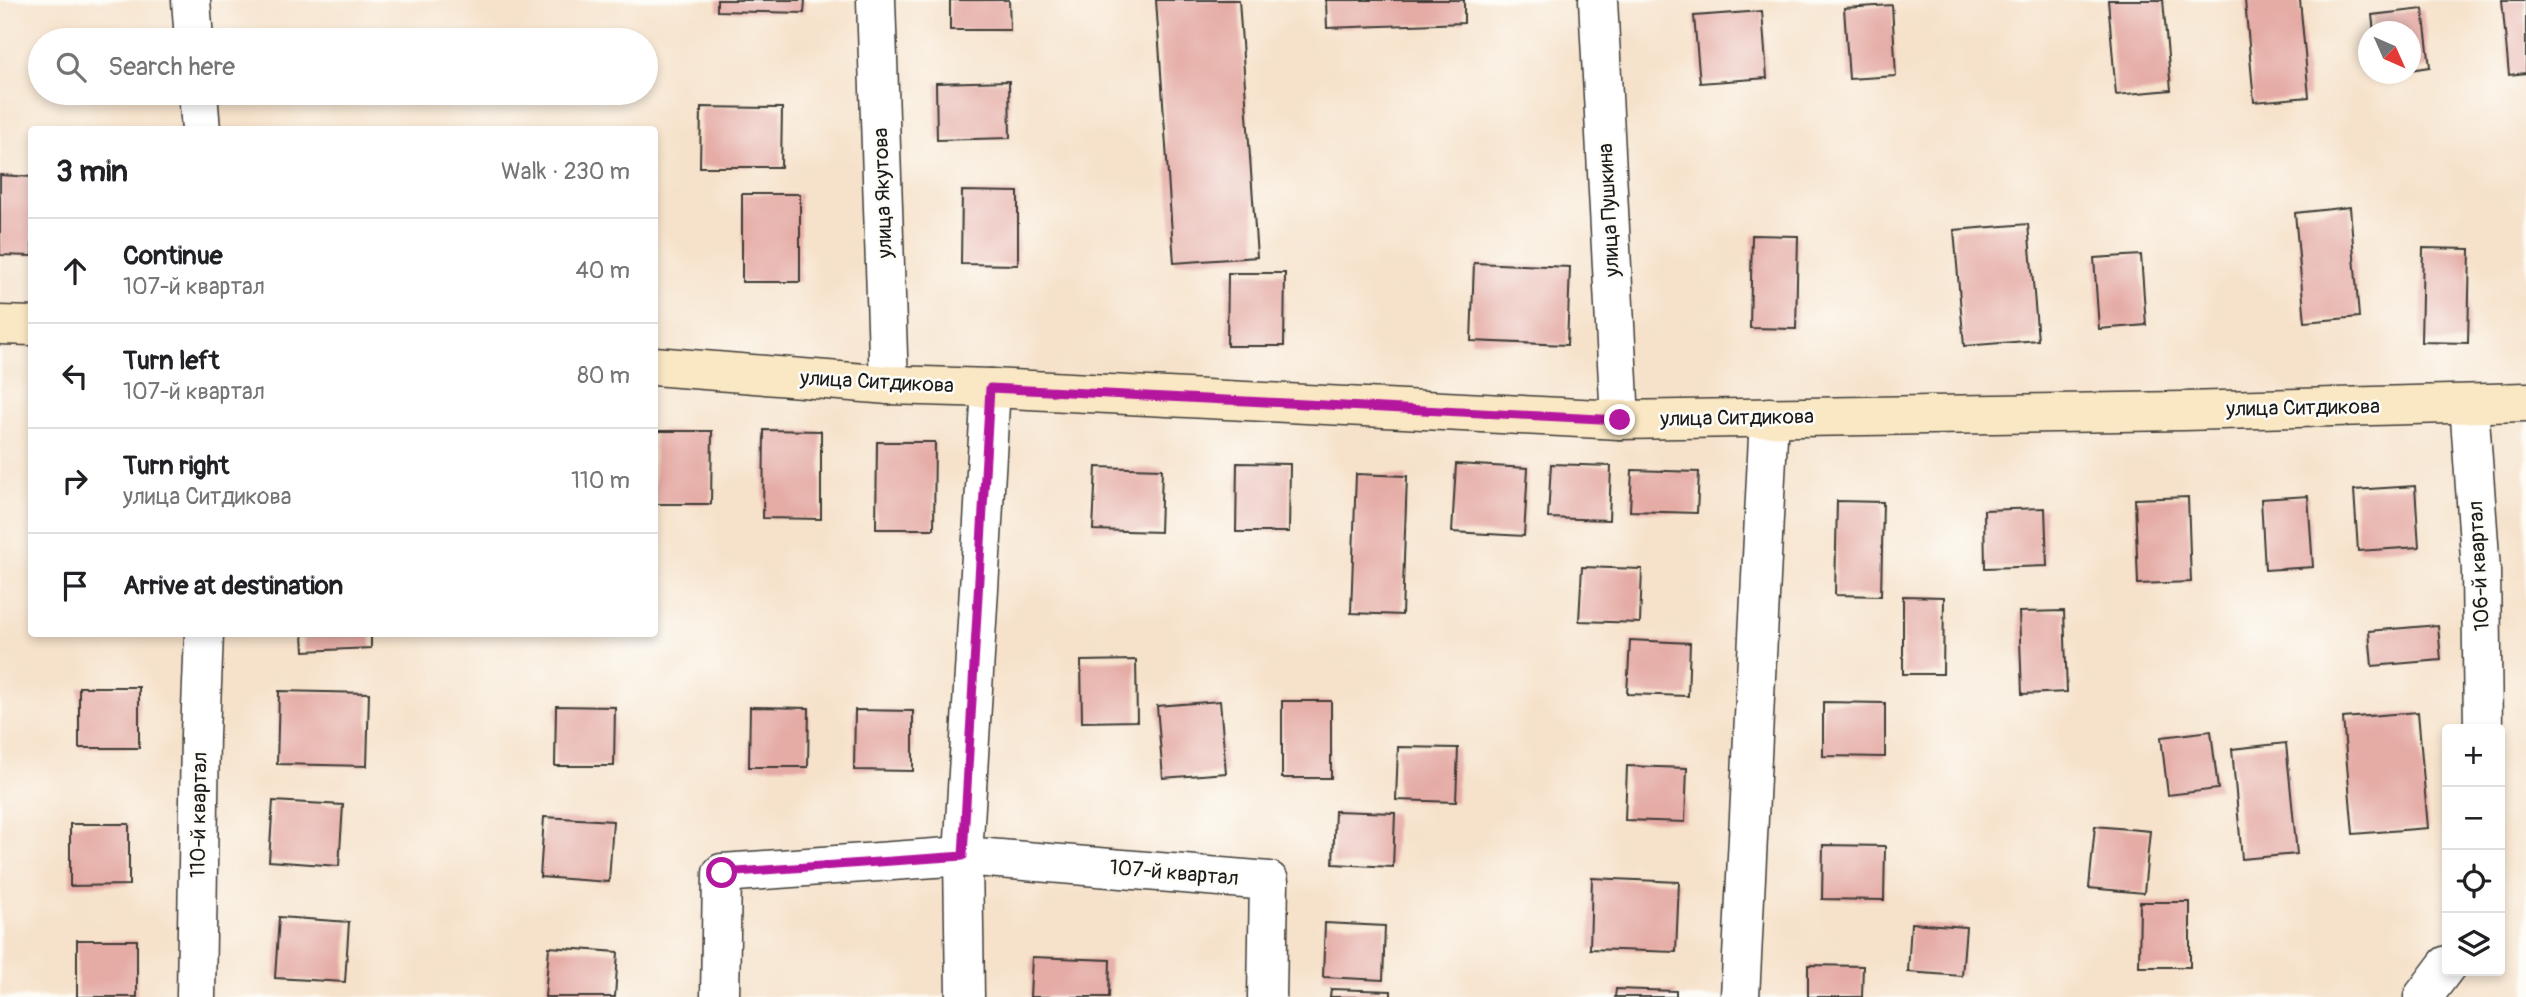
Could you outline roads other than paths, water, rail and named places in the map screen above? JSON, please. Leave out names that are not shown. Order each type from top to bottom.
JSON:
[{"type":"street","points":[[191,0],[193,28]]},
{"type":"street","name":"улица Якутова","points":[[876,0],[890,385]]},
{"type":"street","name":"улица Пушкина","points":[[1598,0],[1620,420]]},
{"type":"street","points":[[199,105],[201,126]]},
{"type":"street","points":[[0,325],[28,326]]},
{"type":"street","name":"улица Ситдикова","points":[[658,366],[890,385],[1620,420],[2184,411],[2526,402]]},
{"type":"street","points":[[965,997],[963,856],[990,388]]},
{"type":"street","name":"106-й квартал","points":[[2469,404],[2481,571],[2483,724]]},
{"type":"street","points":[[1740,997],[1769,417]]},
{"type":"street","name":"110-й квартал","points":[[196,997],[204,637]]},
{"type":"street","name":"107-й квартал","points":[[720,997],[722,873],[963,856],[1269,881],[1267,997]]},
{"type":"street","points":[[2423,997],[2442,972]]}]
